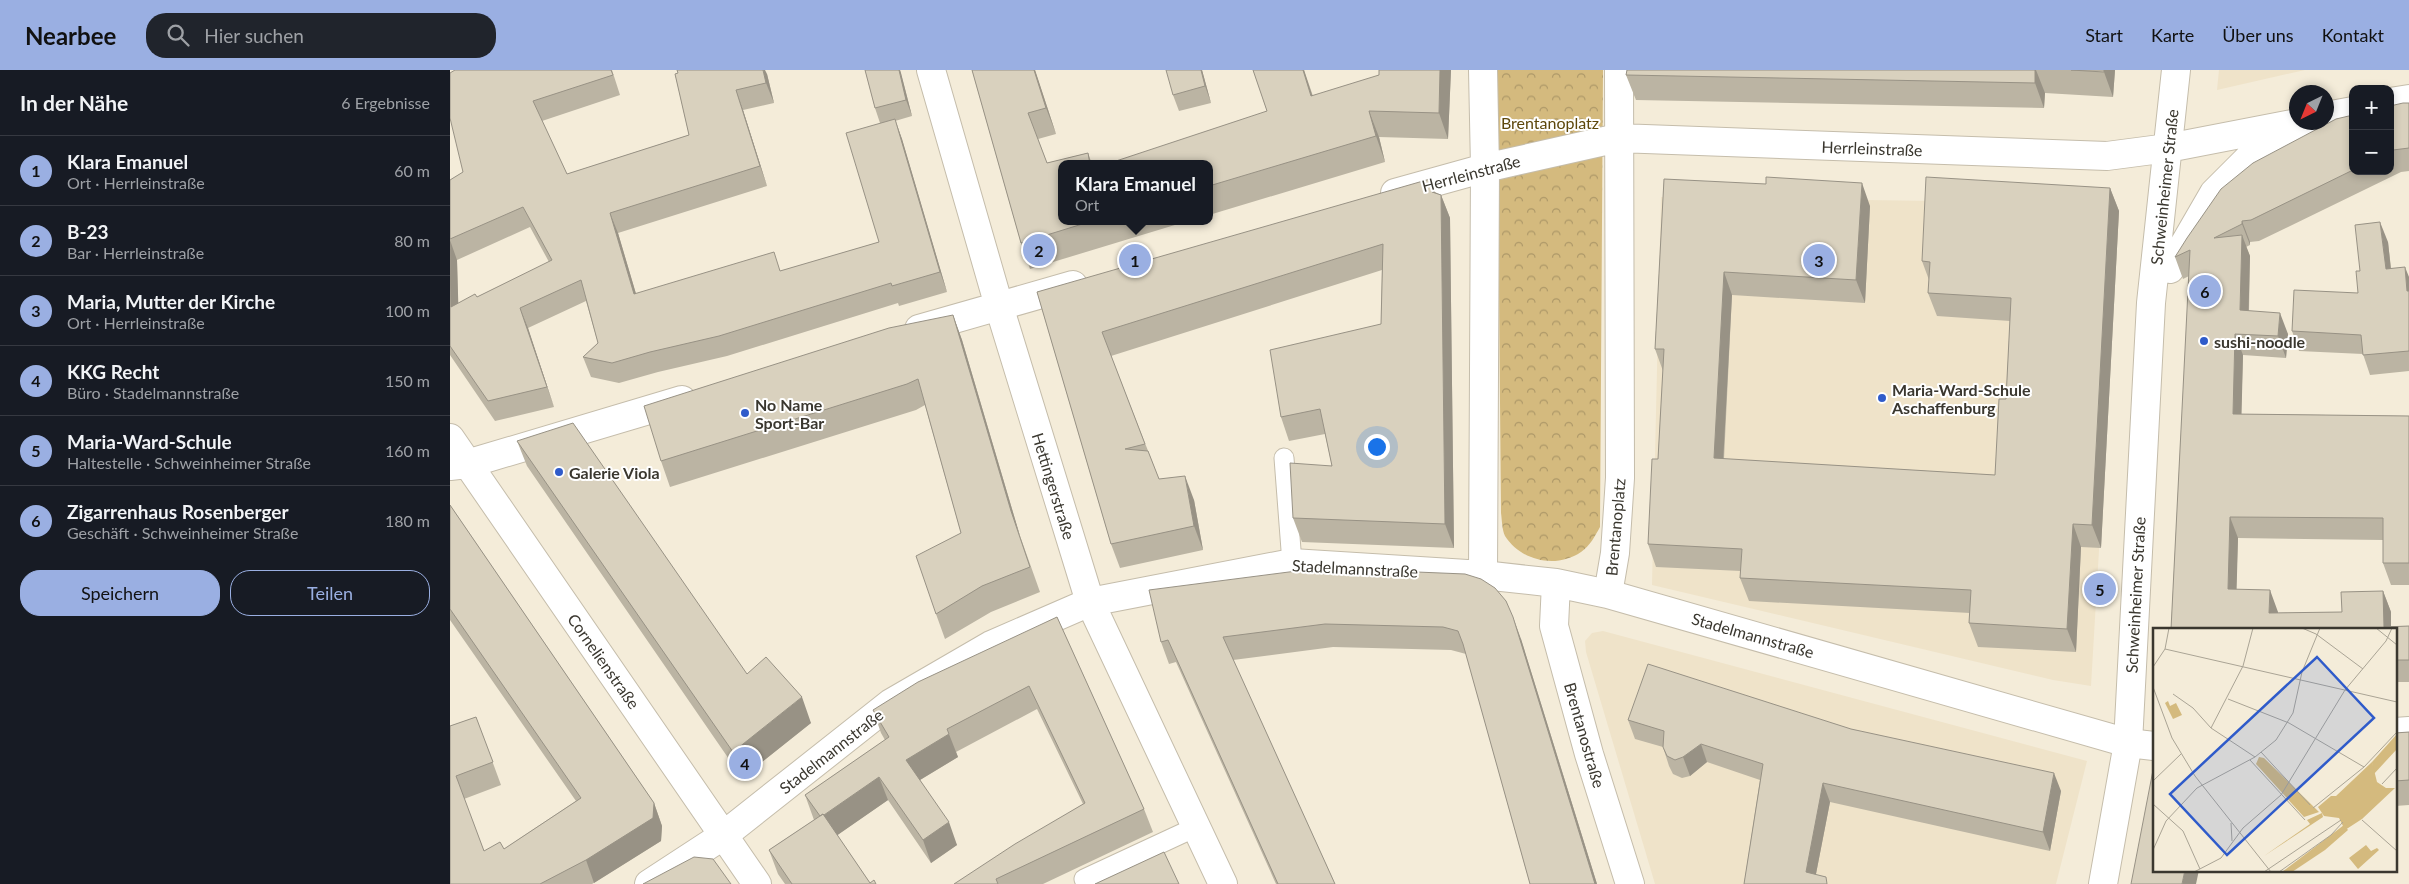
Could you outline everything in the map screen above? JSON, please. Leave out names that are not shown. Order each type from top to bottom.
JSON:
[{"type":"street","name":"Hettingerstraße","points":[[931,70],[999,306],[1090,602],[1223,884]]},
{"type":"street","points":[[1483,70],[1485,168],[1483,575]]},
{"type":"street","name":"Brentanoplatz","points":[[1608,594],[1615,553],[1620,478],[1618,70]]},
{"type":"street","name":"Schweinheimer Straße","points":[[2103,884],[2141,744],[2151,304],[2176,70]]},
{"type":"street","points":[[2394,101],[2409,99]]},
{"type":"street","points":[[2334,115],[2349,112]]},
{"type":"street","name":"Herrleinstraße","points":[[1371,200],[1485,168],[1618,138],[2107,156],[2168,148],[2289,124]]},
{"type":"street","name":"Schweinheimer Straße","points":[[2151,304],[2214,193],[2252,155],[2291,130]]},
{"type":"street","points":[[894,337],[1094,279]]},
{"type":"street","points":[[458,464],[704,393]]},
{"type":"street","name":"Cornelienstraße","points":[[450,438],[458,464],[724,835],[757,884]]},
{"type":"street","name":"Stadelmannstraße","points":[[649,884],[724,835],[891,703],[991,645],[1090,602],[1292,563],[1483,575],[1556,583],[1608,594],[2141,744]]},
{"type":"street","name":"Brentanostraße","points":[[1556,583],[1554,626],[1589,754],[1630,884]]},
{"type":"street","points":[[2396,732],[2409,730]]},
{"type":"lane","points":[[1284,458],[1292,563]]},
{"type":"lane","points":[[1084,879],[1196,827]]},
{"type":"shaded area","points":[[2219,70],[2305,70],[2217,90]]},
{"type":"shaded area","name":"Maria-Ward-Schule Aschaffenburg","points":[[1661,197],[1935,201],[2119,211],[2091,686],[2053,680],[1652,585]]},
{"type":"shaded area","points":[[1603,631],[2087,761],[2056,884],[1655,884],[1586,652],[1585,641],[1592,633]]},
{"type":"green space","name":"Brentanoplatz","points":[[1497,70],[1603,70],[1600,527],[1584,550],[1561,560],[1550,561],[1529,557],[1512,545],[1505,536],[1502,525]]},
{"type":"building","points":[[455,70],[611,70],[613,75],[533,101],[567,174],[689,135],[675,74],[678,73],[677,70],[763,70],[766,83],[736,90],[760,166],[610,213],[634,294],[774,252],[780,271],[879,242],[846,133],[895,119],[940,272],[892,286],[891,283],[719,336],[612,363],[583,357],[598,343],[581,280],[520,308],[547,387],[488,401],[450,346],[450,249],[451,307],[475,294],[477,297],[552,260],[523,207],[450,239],[450,180],[463,172],[450,118],[450,73]]},
{"type":"building","points":[[865,70],[899,70],[906,100],[875,108]]},
{"type":"building","points":[[972,70],[1034,70],[1046,108],[1028,113],[1047,163],[1058,160],[1058,225],[1079,225],[1021,243]]},
{"type":"building","points":[[1166,70],[1201,70],[1205,86],[1173,95]]},
{"type":"building","points":[[1253,70],[1303,70],[1311,96],[1379,75],[1379,70],[1440,70],[1439,113],[1369,111],[1376,136],[1213,185],[1213,160],[1119,160],[1267,111]]},
{"type":"building","points":[[1627,70],[2035,70],[2035,83],[1626,75]]},
{"type":"building","points":[[2071,70],[2104,70],[2104,72]]},
{"type":"building","points":[[2409,103],[2409,148],[2394,150],[2394,105]]},
{"type":"building","points":[[2349,116],[2349,172],[2251,220],[2242,221],[2242,224],[2214,238],[2242,235],[2240,310],[2280,313],[2278,336],[2235,334],[2233,414],[2409,416],[2409,563],[2383,563],[2383,518],[2230,517],[2228,589],[2270,590],[2269,613],[2342,612],[2341,592],[2383,591],[2384,627],[2409,626],[2409,660],[2396,660],[2396,628],[2171,628],[2190,250],[2175,257],[2221,189],[2253,163],[2315,130],[2334,130],[2334,120]]},
{"type":"building","points":[[1088,153],[1089,160],[1059,160]]},
{"type":"building","points":[[1766,177],[1862,183],[1856,280],[1724,272],[1714,458],[1995,475],[1999,399],[2006,399],[2011,298],[1928,293],[1930,262],[1922,261],[1926,177],[2110,188],[2092,525],[2073,524],[2067,629],[1969,623],[1971,590],[1740,578],[1742,549],[1648,544],[1652,459],[1658,459],[1664,349],[1655,349],[1664,179],[1766,184]]},
{"type":"building","points":[[1430,179],[1432,192],[1441,195],[1445,524],[1293,518],[1290,463],[1332,466],[1320,409],[1281,417],[1270,350],[1381,324],[1383,244],[1102,332],[1145,444],[1125,449],[1148,451],[1159,479],[1185,476],[1194,526],[1111,544],[1037,292]]},
{"type":"building","points":[[2380,222],[2386,269],[2405,267],[2407,291],[2409,291],[2409,351],[2363,355],[2361,335],[2292,331],[2294,290],[2358,293],[2356,271],[2360,271],[2355,225]]},
{"type":"building","points":[[953,315],[1011,511],[1030,567],[982,586],[936,614],[916,556],[961,533],[918,379],[661,461],[644,406],[889,328]]},
{"type":"building","points":[[573,423],[747,674],[766,657],[802,697],[733,752],[517,441]]},
{"type":"building","points":[[450,505],[654,803],[653,818],[586,860],[540,884],[450,884],[450,726],[476,717],[493,762],[456,776],[484,851],[500,842],[504,849],[581,798],[450,609]]},
{"type":"building","points":[[1320,568],[1465,574],[1481,579],[1495,588],[1506,601],[1513,617],[1595,884],[1530,884],[1458,631],[1443,627],[1325,624],[1223,637],[1335,884],[1278,884],[1168,640],[1161,642],[1149,590]]},
{"type":"building","points":[[1057,617],[1144,809],[996,879],[998,884],[954,884],[1015,844],[1085,803],[1029,686],[947,729],[949,734],[906,760],[949,822],[923,840],[879,777],[820,816],[805,795],[889,737],[873,710],[918,682]]},
{"type":"building","points":[[1648,664],[1851,729],[2054,773],[2043,832],[1823,783],[1806,872],[1826,877],[1827,884],[1744,884],[1763,764],[1701,744],[1683,757],[1675,760],[1667,756],[1663,747],[1664,731],[1628,720]]},
{"type":"building","points":[[2409,732],[2409,780],[2396,781],[2396,733]]},
{"type":"building","points":[[2153,770],[2153,872],[2185,872],[2182,884],[2131,884]]},
{"type":"building","points":[[823,814],[870,883],[874,880],[876,884],[792,884],[769,850]]},
{"type":"building","points":[[1164,852],[1179,884],[1095,884]]},
{"type":"building","points":[[694,857],[713,859],[731,884],[643,884]]},
{"type":"place","name":"B-23","points":[[1039,250]]},
{"type":"place","name":"Klara Emanuel","points":[[1135,260]]},
{"type":"place","name":"Maria, Mutter der Kirche","points":[[1819,260]]},
{"type":"place","name":"Zigarrenhaus Rosenberger","points":[[2205,291]]},
{"type":"place","name":"sushi-noodle","points":[[2204,341]]},
{"type":"place","name":"Maria-Ward-Schule Aschaffenburg","points":[[1882,398]]},
{"type":"place","name":"No Name Sport-Bar","points":[[745,413]]},
{"type":"place","name":"Galerie Viola","points":[[559,472]]},
{"type":"place","name":"Maria-Ward-Schule","points":[[2100,589]]},
{"type":"place","name":"KKG Recht","points":[[745,763]]}]
